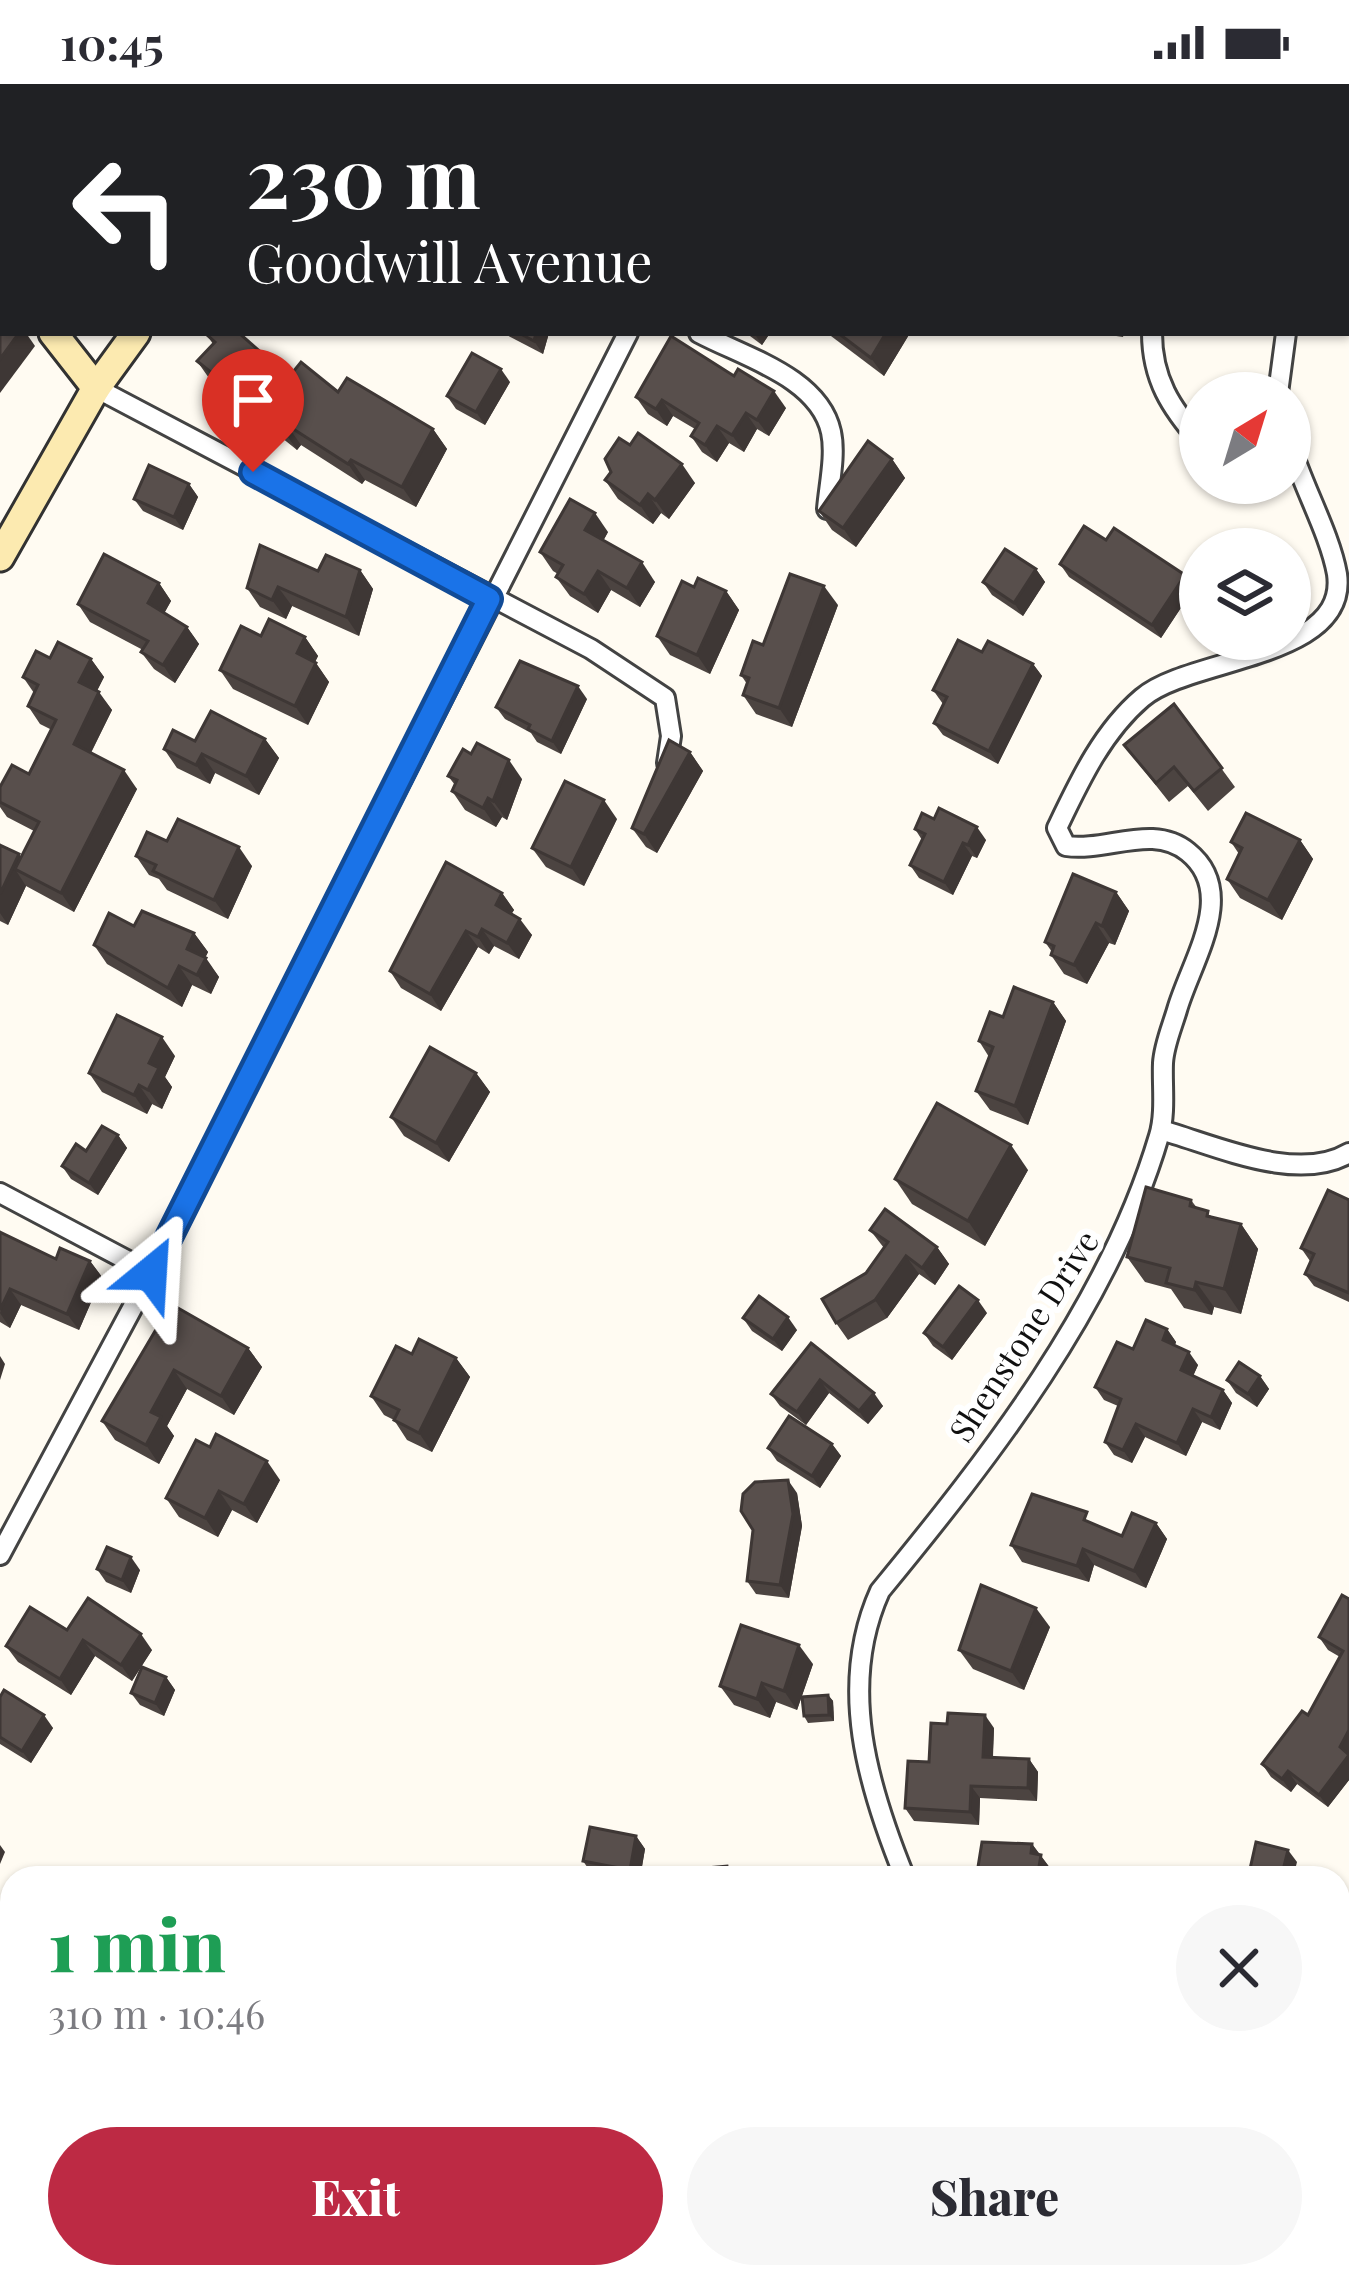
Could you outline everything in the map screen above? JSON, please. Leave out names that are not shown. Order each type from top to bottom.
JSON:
[{"type":"main road","points":[[55,336],[95,388]]},
{"type":"main road","points":[[0,556],[95,388],[134,336]]},
{"type":"street","points":[[0,1555],[151,1273],[626,336]]},
{"type":"street","points":[[705,336],[790,379],[821,404],[832,436],[827,508]]},
{"type":"street","points":[[1152,336],[1152,357],[1167,404],[1179,417]]},
{"type":"street","points":[[1281,372],[1286,336]]},
{"type":"street","points":[[95,388],[591,649],[665,698],[671,736],[657,790]]},
{"type":"street","name":"Shenstone Drive","points":[[901,1866],[866,1771],[860,1655],[867,1620],[880,1591],[1048,1366],[1126,1232],[1161,1130],[1163,1056],[1214,903],[1208,873],[1170,840],[1149,837],[1090,850],[1066,846],[1057,828],[1107,734],[1143,696],[1174,677],[1301,639],[1320,625],[1337,576],[1306,504]]},
{"type":"street","points":[[1161,1130],[1242,1154],[1313,1166],[1349,1153]]},
{"type":"street","points":[[0,1193],[151,1273]]},
{"type":"building","points":[[0,336],[17,336],[0,359]]},
{"type":"building","points":[[208,336],[242,336],[289,377],[301,362],[338,392],[347,378],[433,429],[402,487],[351,460],[348,464],[287,425],[283,430],[197,361],[215,342]]},
{"type":"building","points":[[671,336],[734,376],[738,369],[774,391],[757,420],[746,413],[732,435],[717,426],[705,445],[691,436],[699,423],[662,400],[656,409],[636,397]]},
{"type":"building","points":[[842,336],[884,336],[871,358]]},
{"type":"building","points":[[472,353],[501,369],[476,412],[447,396]]},
{"type":"building","points":[[638,433],[682,464],[655,500],[648,494],[640,505],[605,480],[611,472],[605,459],[619,438],[630,445]]},
{"type":"building","points":[[868,441],[892,459],[843,528],[819,511]]},
{"type":"building","points":[[149,465],[189,484],[174,517],[134,499]]},
{"type":"building","points":[[570,499],[595,513],[585,530],[642,562],[627,588],[598,571],[584,594],[556,577],[563,565],[540,552]]},
{"type":"building","points":[[1084,526],[1106,540],[1114,528],[1179,571],[1179,584],[1152,625],[1060,564]]},
{"type":"building","points":[[260,545],[318,571],[326,555],[360,570],[346,617],[278,587],[272,600],[247,588]]},
{"type":"building","points":[[1005,549],[1036,569],[1014,603],[983,582]]},
{"type":"building","points":[[104,554],[159,583],[148,603],[187,627],[163,665],[141,652],[148,641],[78,604]]},
{"type":"building","points":[[790,574],[824,586],[779,708],[743,695],[749,678],[741,675],[753,641],[763,645]]},
{"type":"building","points":[[698,578],[726,591],[697,655],[657,636],[682,581],[694,587]]},
{"type":"building","points":[[269,619],[305,637],[297,653],[316,663],[295,706],[220,670],[241,626],[261,636]]},
{"type":"building","points":[[958,640],[982,652],[988,641],[1033,664],[989,751],[934,723],[947,697],[933,690]]},
{"type":"building","points":[[58,642],[91,659],[79,682],[99,692],[74,744],[124,770],[61,893],[15,869],[39,822],[0,802],[0,787],[12,765],[29,774],[56,720],[28,706],[38,685],[23,677],[36,651],[50,658]]},
{"type":"building","points":[[520,661],[578,686],[552,741],[496,707]]},
{"type":"building","points":[[1174,704],[1222,768],[1194,791],[1174,767],[1156,783],[1124,745]]},
{"type":"building","points":[[211,711],[265,739],[246,776],[202,754],[196,765],[164,749],[173,730],[195,741]]},
{"type":"building","points":[[669,740],[690,752],[644,834],[632,828]]},
{"type":"building","points":[[477,743],[509,760],[493,801],[488,798],[483,808],[452,791],[457,780],[448,776],[463,749],[471,754]]},
{"type":"building","points":[[565,781],[604,800],[571,867],[532,848]]},
{"type":"building","points":[[939,808],[977,827],[968,845],[963,843],[944,882],[910,865],[925,834],[915,829],[922,813],[934,819]]},
{"type":"building","points":[[1246,813],[1300,840],[1268,900],[1227,879],[1242,848],[1231,842]]},
{"type":"building","points":[[178,819],[239,847],[214,900],[153,871],[156,865],[136,856],[147,832],[167,841]]},
{"type":"building","points":[[0,845],[19,854],[0,894]]},
{"type":"building","points":[[446,862],[502,893],[496,905],[520,919],[507,943],[482,929],[478,937],[466,931],[430,994],[390,971]]},
{"type":"building","points":[[1073,874],[1116,892],[1102,926],[1096,923],[1074,965],[1051,955],[1054,946],[1045,942]]},
{"type":"building","points":[[142,911],[194,933],[187,949],[206,958],[197,975],[179,966],[168,988],[94,945],[109,913],[134,926]]},
{"type":"building","points":[[1014,987],[1053,1002],[1015,1106],[976,1091],[993,1047],[979,1041],[990,1012],[1003,1017]]},
{"type":"building","points":[[117,1015],[162,1037],[149,1063],[159,1068],[148,1090],[139,1085],[134,1095],[89,1073]]},
{"type":"building","points":[[430,1047],[476,1073],[436,1143],[391,1117]]},
{"type":"building","points":[[937,1103],[1011,1145],[968,1221],[895,1179]]},
{"type":"building","points":[[102,1126],[118,1135],[89,1183],[62,1166],[76,1144],[86,1151]]},
{"type":"building","points":[[1146,1187],[1191,1200],[1190,1206],[1208,1211],[1207,1216],[1241,1224],[1224,1289],[1196,1282],[1194,1290],[1166,1283],[1170,1268],[1127,1257]]},
{"type":"building","points":[[1328,1190],[1349,1200],[1349,1293],[1305,1274],[1314,1254],[1301,1248]]},
{"type":"building","points":[[885,1209],[937,1247],[922,1268],[906,1256],[875,1300],[836,1323],[822,1299],[866,1273],[888,1242],[870,1230]]},
{"type":"building","points":[[0,1232],[56,1259],[60,1248],[90,1261],[67,1314],[10,1289],[0,1310]]},
{"type":"building","points":[[959,1286],[978,1300],[943,1347],[924,1333]]},
{"type":"building","points":[[759,1296],[788,1317],[773,1339],[743,1318]]},
{"type":"building","points":[[171,1304],[248,1348],[221,1396],[174,1370],[151,1412],[161,1417],[146,1445],[102,1421]]},
{"type":"building","points":[[1146,1320],[1167,1329],[1163,1340],[1189,1352],[1181,1370],[1223,1390],[1211,1417],[1193,1409],[1177,1443],[1136,1424],[1123,1450],[1105,1442],[1121,1399],[1095,1387],[1117,1342],[1133,1349]]},
{"type":"building","points":[[419,1339],[456,1358],[419,1433],[394,1420],[399,1410],[371,1396],[396,1346],[412,1354]]},
{"type":"building","points":[[811,1343],[874,1393],[859,1411],[820,1380],[797,1412],[771,1394]]},
{"type":"building","points":[[1239,1362],[1260,1376],[1248,1394],[1227,1380]]},
{"type":"building","points":[[789,1416],[832,1444],[812,1476],[768,1448]]},
{"type":"building","points":[[216,1434],[267,1461],[244,1504],[219,1491],[205,1518],[166,1498],[196,1440],[210,1447]]},
{"type":"building","points":[[788,1480],[793,1514],[780,1585],[747,1581],[753,1530],[741,1511],[743,1494],[755,1482]]},
{"type":"building","points":[[1032,1494],[1087,1512],[1084,1520],[1122,1536],[1132,1513],[1156,1523],[1134,1571],[1083,1549],[1077,1566],[1011,1545]]},
{"type":"building","points":[[107,1547],[131,1557],[122,1580],[97,1569]]},
{"type":"building","points":[[981,1585],[1036,1608],[1011,1671],[959,1650]]},
{"type":"building","points":[[1342,1595],[1349,1599],[1349,1730],[1340,1747],[1349,1755],[1319,1795],[1288,1771],[1282,1779],[1262,1764],[1302,1711],[1308,1715],[1343,1651],[1319,1637]]},
{"type":"building","points":[[88,1598],[141,1634],[121,1665],[83,1640],[60,1679],[6,1646],[30,1607],[67,1630]]},
{"type":"building","points":[[741,1625],[799,1645],[784,1691],[762,1683],[757,1699],[720,1686]]},
{"type":"building","points":[[142,1667],[166,1677],[155,1703],[131,1693]]},
{"type":"building","points":[[4,1690],[44,1715],[22,1751],[0,1737]]},
{"type":"building","points":[[828,1695],[829,1715],[804,1716],[802,1697]]},
{"type":"building","points":[[948,1713],[985,1715],[983,1757],[1029,1759],[1028,1788],[971,1786],[970,1812],[905,1808],[908,1761],[929,1762],[931,1723],[947,1724]]},
{"type":"building","points":[[590,1827],[636,1836],[631,1866],[583,1861]]},
{"type":"building","points":[[982,1842],[1032,1844],[1031,1853],[1041,1855],[1039,1866],[978,1866]]},
{"type":"building","points":[[1256,1842],[1288,1850],[1284,1866],[1251,1866]]},
{"type":"route","points":[[151,1273],[489,599],[253,472]]}]
